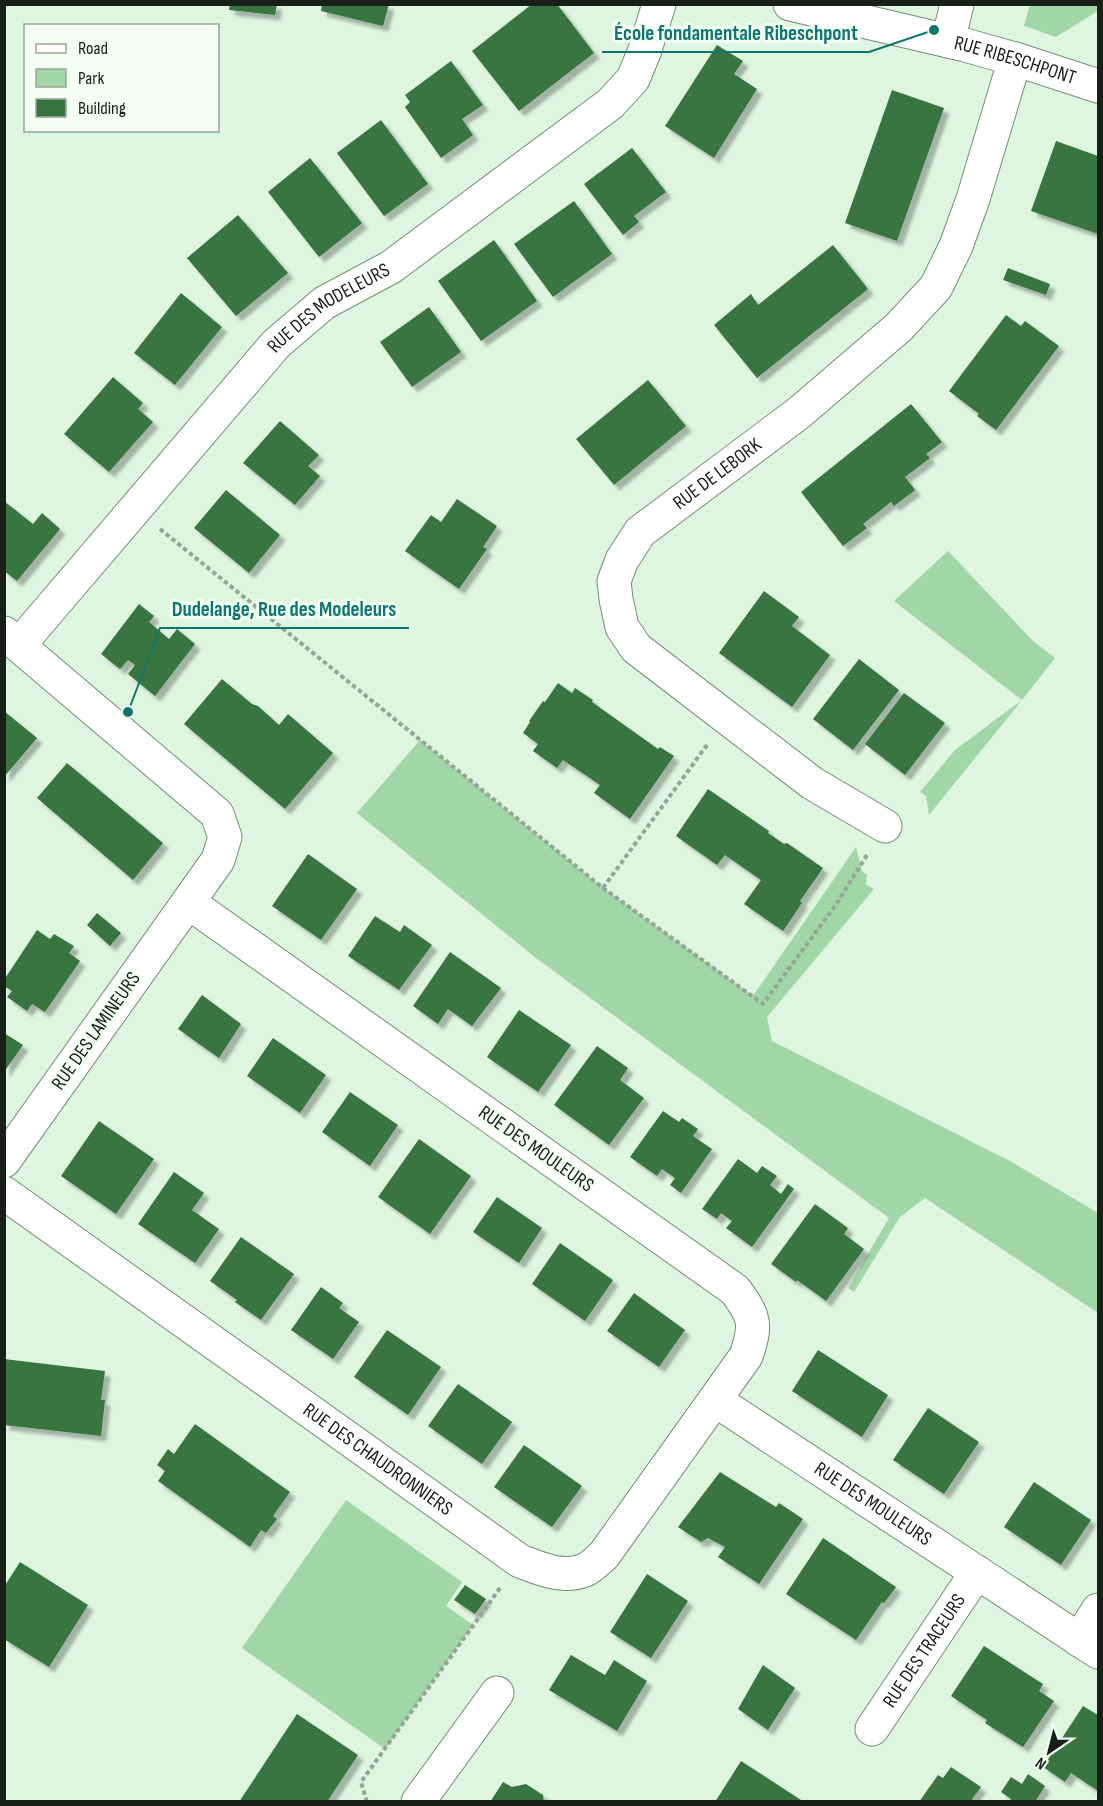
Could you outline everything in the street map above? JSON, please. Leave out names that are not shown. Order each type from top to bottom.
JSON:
[{"type":"street","name":"RUE DES MODELEURS","points":[[12,639],[136,510],[276,344],[324,303],[391,267],[610,104],[633,79],[645,50],[659,4]]},
{"type":"street","name":"RUE RIBESCHPONT","points":[[790,4],[948,41],[1015,59],[1098,86]]},
{"type":"street","points":[[948,41],[957,4]]},
{"type":"street","name":"RUE DE LEBORK","points":[[885,826],[812,783],[636,648],[622,627],[614,581],[622,560],[640,532],[800,412],[899,327],[936,287],[956,246],[973,199],[1015,59]]},
{"type":"street","points":[[12,639],[217,814],[225,837],[218,860],[188,902]]},
{"type":"street","name":"RUE DES LAMINEURS","points":[[4,1161],[188,902]]},
{"type":"street","name":"RUE DES MOULEURS","points":[[188,902],[735,1290],[748,1307],[754,1324],[752,1340],[746,1356],[716,1400],[1089,1646],[1098,1610]]},
{"type":"street","name":"RUE DES CHAUDRONNIERS","points":[[4,1193],[520,1561],[547,1571],[570,1574],[587,1570],[604,1555],[716,1400]]},
{"type":"street","name":"RUE DES TRACEURS","points":[[872,1729],[977,1572]]},
{"type":"street","points":[[418,1802],[497,1693]]},
{"type":"path","points":[[136,510],[603,888],[763,1004],[835,906],[885,826]]},
{"type":"path","points":[[603,888],[726,717]]},
{"type":"path","points":[[367,1802],[362,1782],[520,1561]]},
{"type":"green space","points":[[1030,4],[1098,5],[1098,11],[1056,37],[1024,26]]},
{"type":"green space","points":[[948,551],[1033,641],[1055,658],[1022,700],[894,601]]},
{"type":"green space","points":[[1022,700],[929,815],[926,796],[920,792],[955,750]]},
{"type":"green space","points":[[420,740],[603,888],[753,996],[856,847],[862,871],[867,875],[866,885],[874,889],[767,1017],[772,1041],[1010,1161],[1098,1213],[1098,1313],[925,1198],[900,1217],[854,1292],[848,1288],[889,1218],[536,958],[357,813]]},
{"type":"green space","points":[[346,1500],[462,1582],[446,1606],[473,1625],[385,1749],[242,1648]]},
{"type":"building","points":[[230,4],[277,4],[275,15],[229,10]]},
{"type":"building","points":[[322,4],[389,4],[383,26],[321,11]]},
{"type":"building","points":[[532,4],[557,4],[594,53],[519,111],[472,51]]},
{"type":"building","points":[[717,45],[743,61],[734,74],[757,89],[714,158],[665,126]]},
{"type":"building","points":[[451,61],[483,105],[462,119],[473,135],[441,158],[405,107],[410,102],[405,95]]},
{"type":"building","points":[[892,90],[944,108],[897,241],[845,223]]},
{"type":"building","points":[[381,120],[428,184],[384,216],[337,153]]},
{"type":"building","points":[[1056,141],[1098,156],[1098,234],[1031,211]]},
{"type":"building","points":[[632,148],[666,192],[634,216],[639,222],[623,235],[584,184]]},
{"type":"building","points":[[310,158],[362,223],[319,257],[268,192]]},
{"type":"building","points":[[574,201],[612,254],[553,297],[514,244]]},
{"type":"building","points":[[238,215],[288,273],[236,316],[187,258]]},
{"type":"building","points":[[494,240],[537,301],[481,341],[438,281]]},
{"type":"building","points":[[833,245],[868,289],[757,378],[714,325],[751,294],[758,305]]},
{"type":"building","points":[[1008,268],[1050,284],[1046,295],[1003,280]]},
{"type":"building","points":[[181,293],[222,327],[175,385],[134,353]]},
{"type":"building","points":[[429,307],[461,352],[412,387],[380,342]]},
{"type":"building","points":[[1006,315],[1021,326],[1025,321],[1059,346],[996,430],[949,391]]},
{"type":"building","points":[[113,377],[143,403],[138,409],[153,422],[109,472],[64,434]]},
{"type":"building","points":[[648,380],[686,426],[614,485],[576,439]]},
{"type":"building","points":[[911,404],[942,442],[926,454],[930,458],[905,477],[915,490],[894,506],[891,502],[863,524],[867,528],[843,546],[801,492]]},
{"type":"building","points":[[280,421],[319,455],[308,466],[320,476],[295,505],[243,463]]},
{"type":"building","points":[[226,490],[280,535],[249,573],[194,528]]},
{"type":"building","points":[[457,499],[497,526],[483,547],[487,549],[459,589],[405,551],[431,515],[441,522]]},
{"type":"building","points":[[4,501],[33,524],[42,513],[60,529],[17,581],[4,571]]},
{"type":"building","points":[[764,591],[799,617],[792,626],[830,655],[792,707],[719,653]]},
{"type":"building","points":[[139,604],[154,616],[149,622],[169,639],[177,629],[195,644],[155,696],[128,674],[135,665],[128,660],[120,669],[101,654]]},
{"type":"building","points":[[859,659],[899,690],[853,750],[813,719]]},
{"type":"building","points":[[222,679],[279,725],[288,714],[333,753],[285,809],[184,724]]},
{"type":"building","points":[[558,683],[572,693],[575,688],[658,749],[660,747],[674,756],[630,819],[594,793],[600,785],[563,760],[557,768],[533,751],[538,744],[523,733],[543,701],[545,702]]},
{"type":"building","points":[[904,693],[945,723],[905,775],[865,744]]},
{"type":"building","points":[[4,711],[37,738],[4,777]]},
{"type":"building","points":[[67,763],[163,843],[133,880],[37,798]]},
{"type":"building","points":[[708,789],[784,844],[787,843],[823,868],[783,931],[744,904],[761,880],[725,855],[717,865],[676,836]]},
{"type":"building","points":[[308,854],[357,889],[321,940],[272,906]]},
{"type":"building","points":[[97,913],[121,933],[110,946],[87,925]]},
{"type":"building","points":[[375,916],[400,932],[404,925],[432,945],[399,990],[348,956]]},
{"type":"building","points":[[37,930],[50,939],[54,934],[74,946],[69,953],[80,961],[45,1012],[32,1004],[27,1011],[7,997],[12,991],[4,986],[4,980]]},
{"type":"building","points":[[450,952],[501,988],[472,1026],[448,1009],[438,1024],[413,1006]]},
{"type":"building","points":[[202,995],[241,1024],[219,1058],[178,1029]]},
{"type":"building","points":[[519,1010],[571,1045],[538,1092],[487,1057]]},
{"type":"building","points":[[4,1033],[23,1045],[4,1072]]},
{"type":"building","points":[[273,1038],[326,1075],[300,1113],[247,1076]]},
{"type":"building","points":[[597,1046],[628,1068],[620,1080],[644,1098],[609,1145],[554,1105]]},
{"type":"building","points":[[350,1092],[398,1125],[370,1166],[322,1132]]},
{"type":"building","points":[[663,1111],[679,1122],[682,1118],[698,1129],[693,1136],[712,1149],[681,1193],[670,1185],[675,1178],[662,1169],[657,1176],[630,1157]]},
{"type":"building","points":[[99,1121],[154,1159],[116,1214],[61,1176]]},
{"type":"building","points":[[419,1139],[471,1176],[430,1234],[378,1197]]},
{"type":"building","points":[[738,1159],[757,1173],[762,1166],[777,1176],[770,1185],[781,1194],[788,1184],[794,1189],[752,1247],[726,1228],[732,1221],[721,1213],[717,1219],[702,1209]]},
{"type":"building","points":[[174,1172],[204,1193],[192,1210],[219,1229],[195,1263],[138,1224]]},
{"type":"building","points":[[497,1197],[542,1228],[519,1263],[473,1232]]},
{"type":"building","points":[[815,1204],[848,1228],[844,1234],[864,1249],[826,1301],[771,1264]]},
{"type":"building","points":[[241,1237],[294,1274],[261,1320],[210,1281]]},
{"type":"building","points":[[560,1243],[613,1280],[585,1321],[532,1284]]},
{"type":"building","points":[[321,1287],[343,1303],[339,1308],[359,1322],[333,1359],[291,1330]]},
{"type":"building","points":[[634,1293],[685,1330],[659,1367],[607,1331]]},
{"type":"building","points":[[387,1330],[441,1367],[408,1415],[354,1377]]},
{"type":"building","points":[[818,1350],[888,1395],[862,1437],[792,1391]]},
{"type":"building","points":[[4,1359],[105,1371],[101,1400],[105,1400],[101,1436],[4,1425]]},
{"type":"building","points":[[458,1384],[512,1422],[482,1464],[428,1426]]},
{"type":"building","points":[[928,1408],[979,1442],[944,1494],[893,1460]]},
{"type":"building","points":[[195,1424],[290,1492],[273,1516],[277,1519],[266,1533],[261,1530],[250,1547],[158,1481],[165,1471],[157,1465],[168,1449],[174,1454]]},
{"type":"building","points":[[524,1445],[582,1486],[552,1527],[494,1487]]},
{"type":"building","points":[[720,1472],[776,1507],[779,1503],[803,1519],[759,1584],[718,1557],[725,1547],[708,1538],[701,1542],[678,1527]]},
{"type":"building","points":[[1034,1482],[1091,1520],[1061,1565],[1004,1527]]},
{"type":"building","points":[[823,1538],[896,1587],[884,1603],[882,1602],[856,1640],[786,1594]]},
{"type":"building","points":[[20,1562],[88,1605],[49,1667],[4,1639],[4,1587]]},
{"type":"building","points":[[647,1574],[688,1601],[651,1658],[610,1632]]},
{"type":"building","points":[[465,1585],[486,1599],[475,1614],[454,1600]]},
{"type":"building","points":[[984,1646],[1043,1684],[1039,1691],[1054,1701],[1023,1747],[985,1723],[987,1720],[951,1696]]},
{"type":"building","points":[[571,1655],[605,1675],[614,1660],[647,1681],[617,1731],[549,1690]]},
{"type":"building","points":[[763,1665],[795,1688],[768,1730],[738,1709]]},
{"type":"building","points":[[1083,1706],[1098,1715],[1098,1791],[1071,1773],[1065,1782],[1043,1767]]},
{"type":"building","points":[[297,1714],[358,1755],[327,1802],[239,1802]]},
{"type":"building","points":[[741,1761],[801,1800],[800,1802],[715,1802]]},
{"type":"building","points":[[951,1767],[981,1787],[972,1799],[976,1802],[919,1802],[938,1775],[943,1778]]},
{"type":"building","points":[[1028,1774],[1045,1786],[1035,1802],[1010,1802],[1011,1799],[1001,1792],[1011,1777],[1022,1784]]},
{"type":"building","points":[[503,1782],[512,1787],[526,1784],[543,1795],[544,1802],[490,1802]]},
{"type":"place","name":"École fondamentale Ribeschpont","points":[[934,30]]},
{"type":"place","name":"Dudelange, Rue des Modeleurs","points":[[128,712]]}]
